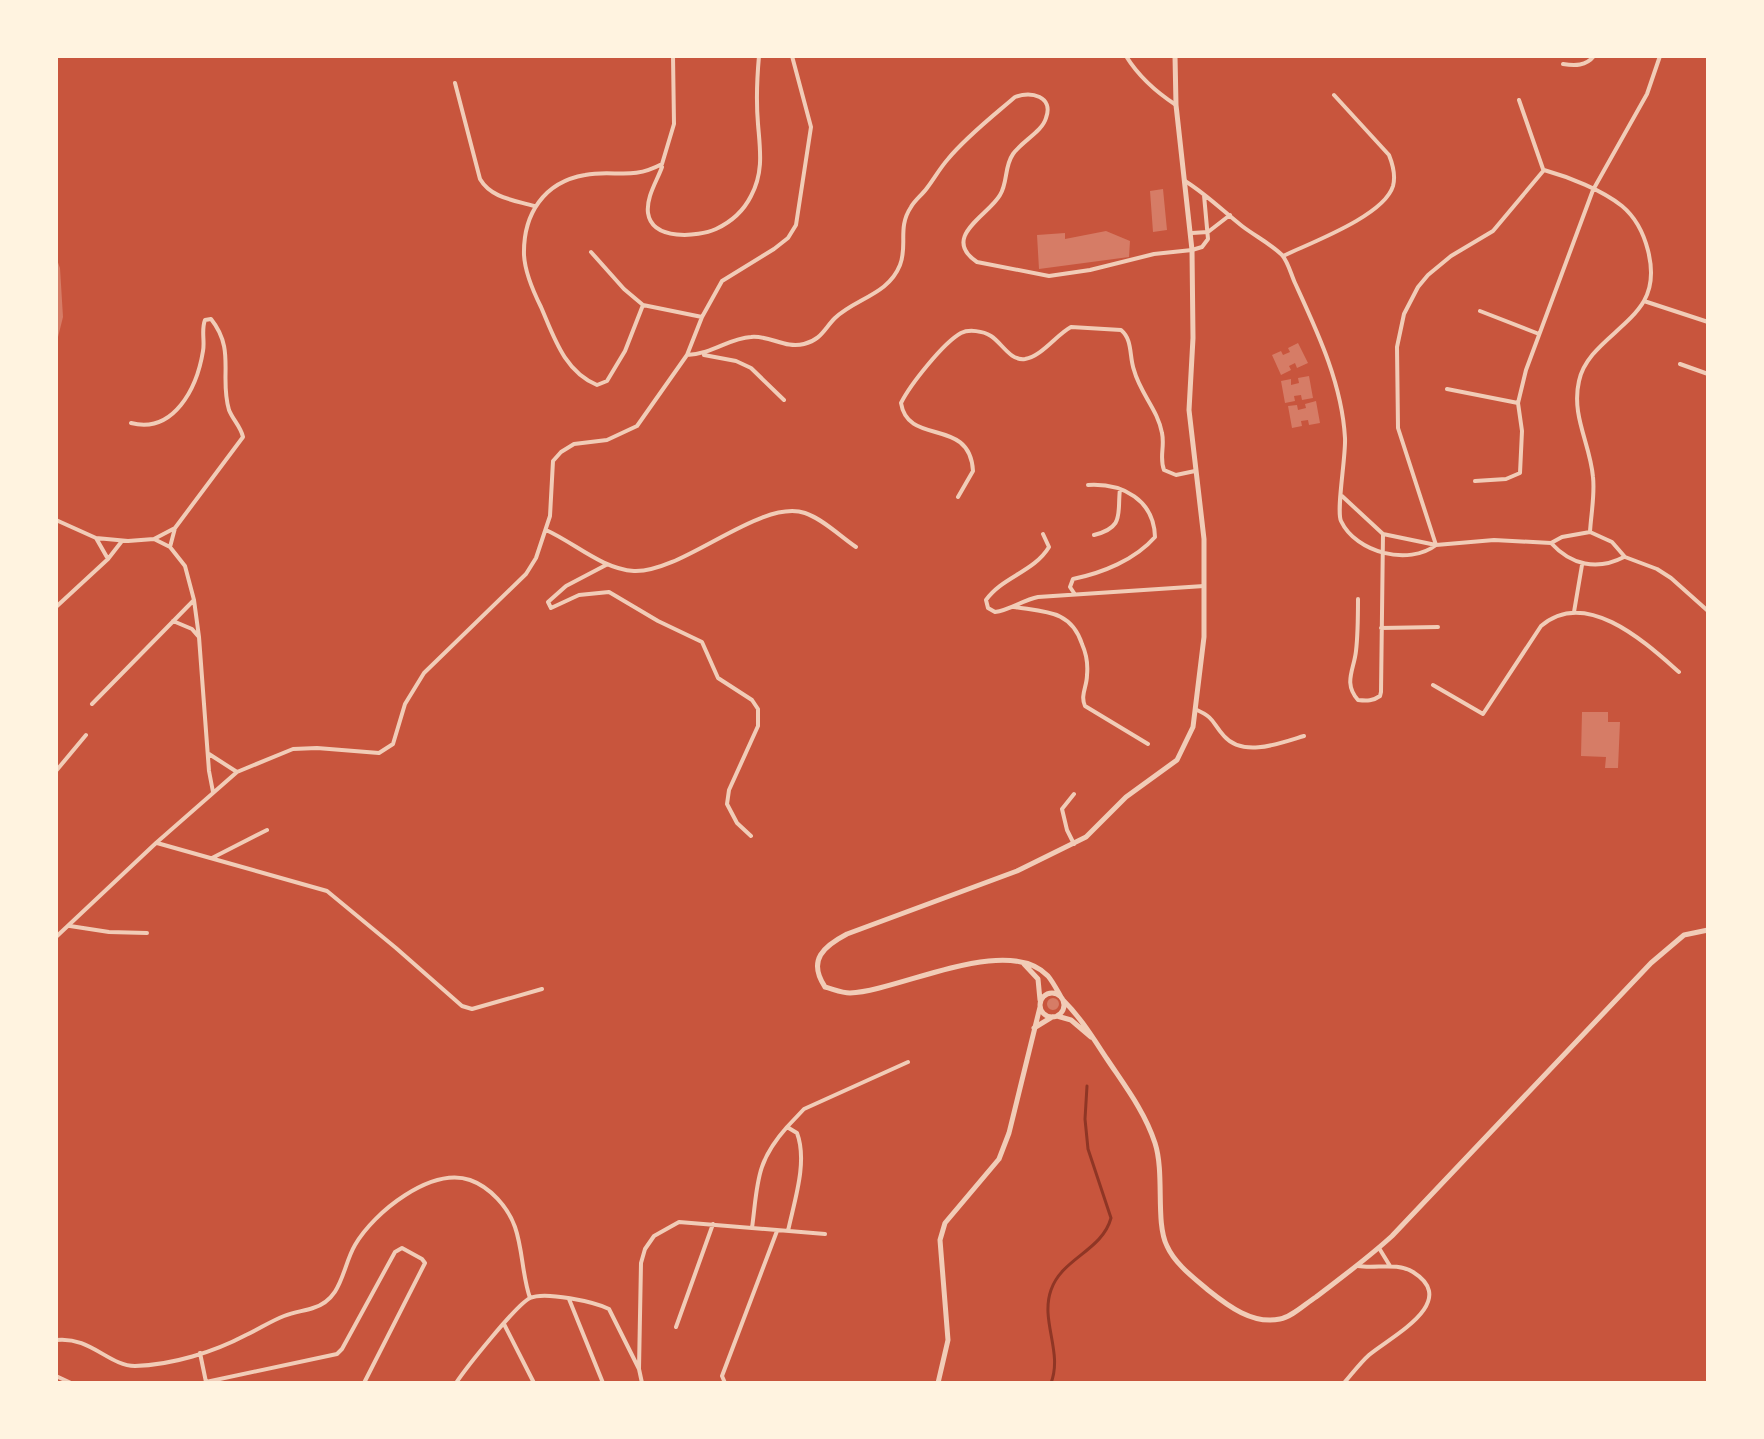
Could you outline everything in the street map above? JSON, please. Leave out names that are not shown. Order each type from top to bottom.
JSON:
[{"type":"street","points":[[673,56],[674,124],[648,203],[648,218],[657,229],[698,235],[736,217],[752,194],[762,159],[757,110],[759,56]]},
{"type":"street","points":[[56,937],[237,772],[267,757],[293,749],[379,753],[387,749],[398,732],[410,692],[424,673],[526,574],[536,558],[553,498],[553,461],[574,444],[607,440],[637,426],[655,405],[687,355],[702,317],[722,281],[774,249],[788,238],[796,225],[811,127],[792,56]]},
{"type":"street","points":[[1126,56],[1135,71],[1176,105]]},
{"type":"street","points":[[1175,56],[1176,105],[1192,233],[1193,338],[1189,410],[1204,539],[1204,637],[1193,727],[1177,760],[1126,797],[1096,829],[1074,844],[1017,871],[847,934],[827,945],[818,962],[819,977],[825,987],[846,993],[881,989],[969,963],[998,959],[1023,964],[1044,973],[1080,1018],[1139,1107],[1151,1131],[1160,1163],[1166,1245],[1193,1278],[1245,1315],[1279,1320],[1303,1306],[1379,1248],[1475,1152],[1651,963],[1684,935],[1708,930]]},
{"type":"street","points":[[1563,64],[1575,66],[1589,63],[1594,56]]},
{"type":"street","points":[[1475,481],[1506,479],[1520,473],[1522,431],[1518,403],[1526,370],[1593,190],[1643,102],[1660,56]]},
{"type":"street","points":[[455,83],[485,188],[491,193],[534,206]]},
{"type":"street","points":[[702,354],[752,336],[790,346],[806,344],[823,336],[834,319],[845,311],[880,291],[894,277],[900,265],[904,253],[901,236],[904,219],[912,204],[969,137],[1015,97],[1024,94],[1036,93],[1043,99],[1048,109],[1047,117],[1043,125],[1014,152],[1000,196],[973,221],[964,250],[977,262],[1049,276],[1090,270],[1154,254],[1192,250],[1206,243],[1208,232],[1204,194]]},
{"type":"street","points":[[1283,256],[1375,209],[1392,189],[1393,166],[1389,155],[1334,95]]},
{"type":"street","points":[[1519,100],[1544,170],[1593,190],[1624,208],[1639,231],[1650,263],[1651,278],[1644,301],[1579,377],[1575,407],[1593,477],[1590,532]]},
{"type":"street","points":[[643,305],[625,351],[607,381],[597,385],[586,380],[560,352],[529,280],[524,256],[526,231],[534,206],[558,183],[587,174],[636,175],[662,164]]},
{"type":"street","points":[[1436,545],[1398,428],[1397,347],[1404,314],[1428,275],[1451,256],[1493,231],[1544,170]]},
{"type":"street","points":[[1185,181],[1283,256],[1309,312],[1339,396],[1346,460],[1338,507],[1346,530],[1381,553],[1412,555],[1427,552],[1436,545]]},
{"type":"street","points":[[1192,233],[1208,232],[1230,215]]},
{"type":"street","points":[[591,252],[643,305],[702,317]]},
{"type":"street","points":[[1644,301],[1708,322]]},
{"type":"street","points":[[1480,311],[1539,334]]},
{"type":"street","points":[[131,423],[152,426],[169,417],[182,403],[195,383],[204,347],[203,326],[205,320],[211,319],[224,339],[228,407],[241,427],[243,437],[175,528],[170,547]]},
{"type":"street","points":[[958,497],[973,471],[968,449],[954,437],[924,429],[908,420],[901,403],[933,358],[960,333],[968,331],[988,334],[1012,356],[1023,360],[1071,327],[1121,330],[1129,340],[1137,380],[1159,422],[1163,436],[1161,459],[1164,470],[1176,475],[1195,471]]},
{"type":"street","points":[[687,355],[702,354],[736,361],[751,368],[784,400]]},
{"type":"street","points":[[1680,364],[1708,374]]},
{"type":"street","points":[[1447,389],[1518,403]]},
{"type":"street","points":[[1074,593],[1070,587],[1073,579],[1091,575],[1132,556],[1155,537],[1150,513],[1143,502],[1105,484],[1088,485]]},
{"type":"street","points":[[1094,535],[1110,531],[1116,524],[1120,489]]},
{"type":"street","points":[[1342,496],[1383,534],[1436,545],[1494,540],[1551,543],[1562,537],[1590,532],[1612,542],[1625,557],[1671,578],[1708,611]]},
{"type":"street","points":[[546,530],[570,541],[606,565],[634,571],[658,567],[768,517],[791,511],[810,514],[856,547]]},
{"type":"street","points":[[56,520],[96,538],[122,540],[154,539],[175,528]]},
{"type":"street","points":[[1043,534],[1049,547],[1044,554],[1034,565],[993,591],[986,600],[986,605],[995,612],[1038,597],[1204,586]]},
{"type":"street","points":[[1358,599],[1357,651],[1349,676],[1350,687],[1358,700],[1366,701],[1380,696],[1383,534]]},
{"type":"street","points":[[96,538],[108,559]]},
{"type":"street","points":[[154,539],[170,547],[185,566],[194,600],[213,792]]},
{"type":"street","points":[[56,607],[108,559],[122,540]]},
{"type":"street","points":[[1551,543],[1558,551],[1582,565],[1610,563],[1625,557]]},
{"type":"street","points":[[606,565],[559,591],[548,602],[551,608],[579,595],[609,592],[702,642],[718,678],[752,700],[758,709],[758,726],[729,790],[727,804],[737,823],[751,836]]},
{"type":"street","points":[[1574,612],[1582,565]]},
{"type":"street","points":[[92,704],[194,600]]},
{"type":"street","points":[[1013,606],[1056,615],[1071,622],[1085,653],[1087,675],[1082,697],[1085,706],[1148,744]]},
{"type":"street","points":[[1433,685],[1483,714],[1541,626],[1548,619],[1574,612],[1614,622],[1632,631],[1679,672]]},
{"type":"street","points":[[173,621],[192,629],[199,637]]},
{"type":"street","points":[[1381,628],[1438,627]]},
{"type":"street","points":[[1197,710],[1212,717],[1224,737],[1235,743],[1261,748],[1304,736]]},
{"type":"street","points":[[56,771],[86,735]]},
{"type":"street","points":[[208,753],[237,772]]},
{"type":"street","points":[[1074,794],[1062,809],[1074,844]]},
{"type":"street","points":[[212,858],[267,830]]},
{"type":"street","points":[[156,843],[327,891],[462,1006],[472,1009],[542,989]]},
{"type":"street","points":[[69,926],[109,932],[147,933]]},
{"type":"street","points":[[1023,964],[1038,979],[1040,1005],[1044,1014],[1071,1020],[1092,1037]]},
{"type":"street","points":[[938,1383],[948,1340],[940,1240],[945,1223],[999,1159],[1009,1133],[1033,1029],[1040,1005],[1048,993],[1062,998],[1064,1008],[1033,1029]]},
{"type":"street","points":[[752,1228],[761,1165],[767,1150],[787,1127],[804,1109],[908,1062]]},
{"type":"street","points":[[787,1127],[797,1133],[800,1152],[800,1171],[788,1232]]},
{"type":"street","points":[[56,1340],[75,1340],[133,1366],[200,1353],[228,1344],[282,1316],[314,1308],[327,1300],[336,1291],[354,1245],[379,1216],[404,1196],[444,1178],[459,1177],[474,1182],[503,1204],[515,1227],[530,1298]]},
{"type":"street","points":[[642,1383],[639,1369],[641,1263],[645,1249],[654,1236],[679,1222],[825,1234]]},
{"type":"street","points":[[676,1327],[713,1223]]},
{"type":"street","points":[[725,1383],[722,1376],[777,1231]]},
{"type":"street","points":[[200,1353],[206,1382],[337,1354],[395,1252],[402,1248],[425,1263],[364,1383]]},
{"type":"street","points":[[1379,1248],[1390,1266]]},
{"type":"street","points":[[1344,1383],[1366,1357],[1415,1321],[1427,1308],[1430,1296],[1425,1284],[1412,1271],[1390,1266],[1358,1266]]},
{"type":"street","points":[[456,1383],[504,1324],[530,1298],[552,1296],[609,1309],[639,1369]]},
{"type":"street","points":[[569,1299],[603,1383]]},
{"type":"street","points":[[504,1324],[534,1383]]},
{"type":"street","points":[[56,1376],[71,1383]]},
{"type":"building","points":[[1163,189],[1167,230],[1153,232],[1150,191]]},
{"type":"building","points":[[1106,231],[1130,241],[1129,257],[1039,269],[1037,235],[1065,233],[1065,239]]},
{"type":"building","points":[[56,257],[60,268],[63,317],[57,341]]},
{"type":"building","points":[[1298,343],[1308,363],[1297,368],[1295,363],[1289,366],[1291,370],[1281,375],[1272,355],[1281,351],[1283,355],[1290,352],[1288,348]]},
{"type":"building","points":[[1309,376],[1313,398],[1302,400],[1301,395],[1294,396],[1295,401],[1285,403],[1281,381],[1291,379],[1291,385],[1299,383],[1298,378]]},
{"type":"building","points":[[1316,401],[1320,423],[1309,425],[1308,420],[1301,421],[1302,426],[1292,428],[1288,406],[1297,405],[1298,410]]},
{"type":"building","points":[[1582,712],[1608,712],[1608,722],[1620,722],[1618,768],[1605,768],[1606,757],[1581,756]]},
{"type":"building","points":[[1053,998],[1059,1004],[1053,1010],[1047,1004]]},
{"type":"waterway","points":[[1051,1383],[1055,1360],[1048,1313],[1051,1290],[1064,1270],[1099,1239],[1111,1218],[1088,1149],[1085,1119],[1087,1086]]}]
